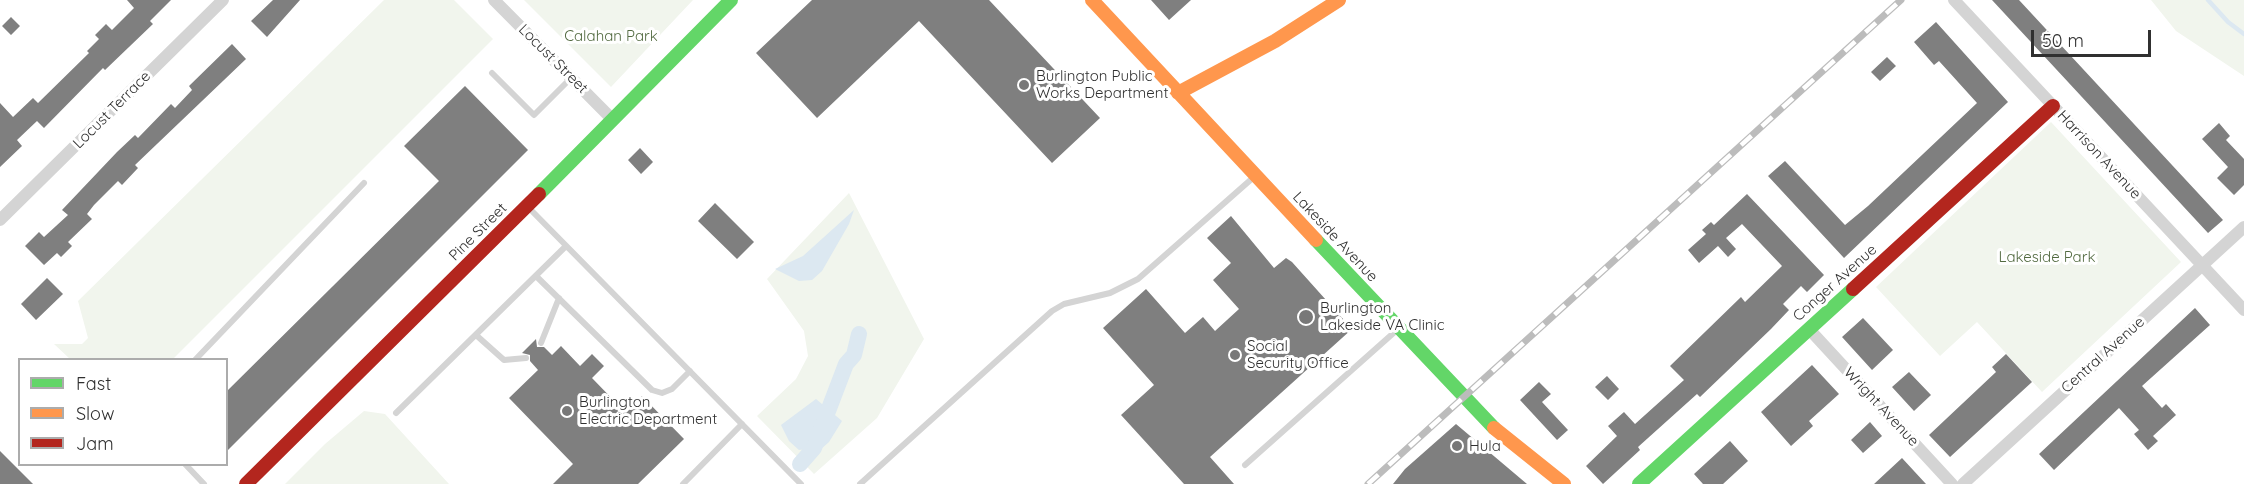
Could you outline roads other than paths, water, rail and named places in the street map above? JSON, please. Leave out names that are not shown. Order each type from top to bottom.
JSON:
[{"type":"street","name":"Locust Terrace","points":[[0,220],[224,0]]},
{"type":"street","name":"Locust Street","points":[[494,0],[612,119]]},
{"type":"street","name":"Pine Street","points":[[246,484],[731,0]]},
{"type":"street","name":"Lakeside Avenue","points":[[1092,0],[1484,420],[1564,484]]},
{"type":"street","points":[[1178,93],[1265,46],[1339,0]]},
{"type":"street","name":"Harrison Avenue","points":[[1954,0],[2244,310]]},
{"type":"street","name":"Conger Avenue","points":[[1639,484],[2053,106]]},
{"type":"street","name":"Central Avenue","points":[[1963,484],[2244,227]]},
{"type":"street","name":"Wright Avenue","points":[[1809,329],[1952,484]]},
{"type":"lane","points":[[492,73],[534,116],[571,78]]},
{"type":"lane","points":[[860,484],[1052,311],[1064,304],[1110,293],[1138,279],[1256,176]]},
{"type":"lane","points":[[197,358],[364,183]]},
{"type":"lane","points":[[527,206],[801,484]]},
{"type":"lane","points":[[396,413],[567,246]]},
{"type":"lane","points":[[536,276],[652,390],[662,393],[672,388],[690,371]]},
{"type":"lane","points":[[541,343],[559,298]]},
{"type":"lane","points":[[1245,465],[1398,329]]},
{"type":"lane","points":[[476,335],[504,360],[526,358]]},
{"type":"lane","points":[[683,484],[742,424]]},
{"type":"lane","points":[[186,466],[204,484]]},
{"type":"waterway","points":[[2208,0],[2228,22],[2244,34]]},
{"type":"waterway","points":[[800,464],[814,448],[846,364],[854,355],[859,334]]},
{"type":"railway","points":[[1368,484],[1901,0]]},
{"type":"place","name":"Burlington Public Works Department","points":[[1024,85]]},
{"type":"place","name":"Burlington Lakeside VA Clinic","points":[[1306,317]]},
{"type":"place","name":"Social Security Office","points":[[1235,355]]},
{"type":"place","name":"Burlington Electric Department","points":[[567,411]]},
{"type":"place","name":"Hula","points":[[1457,446]]},
{"type":"park label","name":"Calahan Park","points":[[611,36]]},
{"type":"park label","name":"Lakeside Park","points":[[2047,257]]}]
